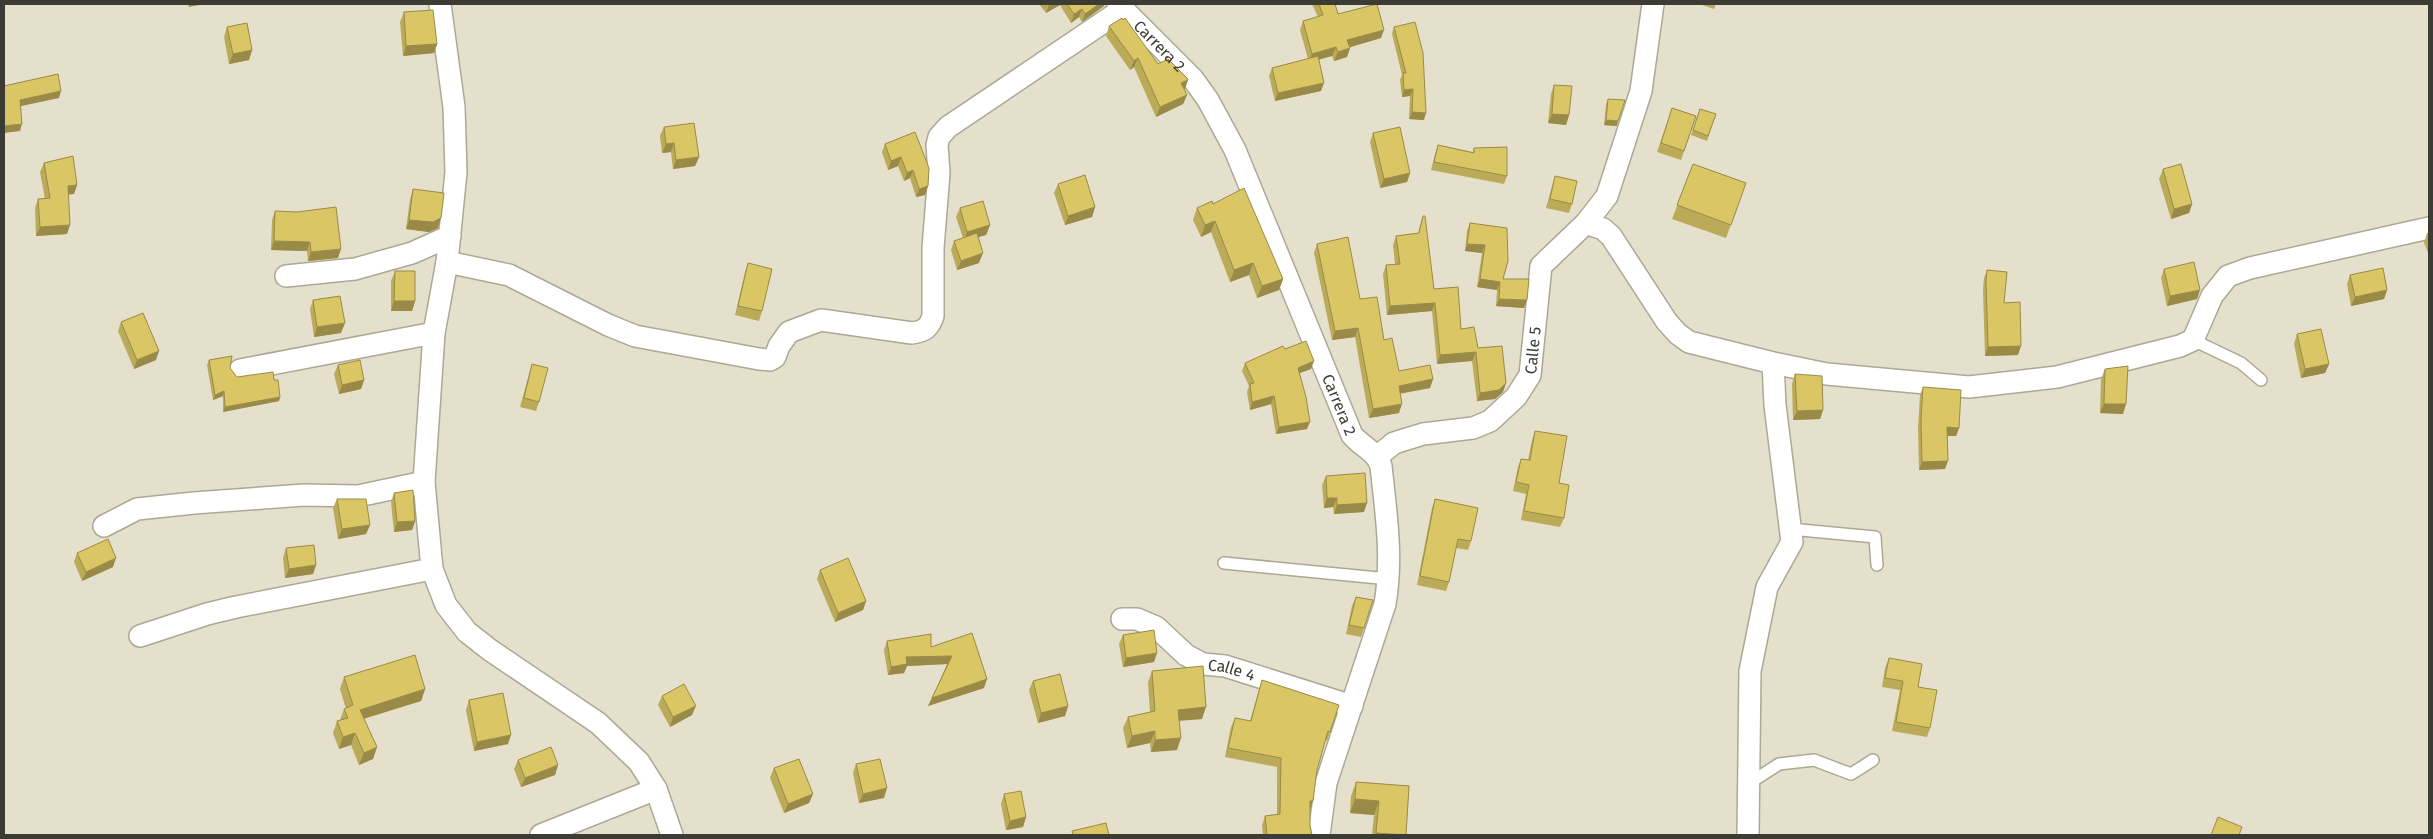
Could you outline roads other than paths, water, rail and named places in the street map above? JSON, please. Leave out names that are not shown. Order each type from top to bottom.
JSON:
[{"type":"street","points":[[440,4],[454,107],[456,172],[447,262],[434,333],[424,482],[432,568],[446,605],[467,632],[490,650],[598,723],[640,762],[656,789],[672,835]]},
{"type":"street","name":"Calle 5","points":[[1378,456],[1394,443],[1423,434],[1473,428],[1490,422],[1516,397],[1530,375],[1540,266],[1586,223],[1607,196],[1641,91],[1653,4]]},
{"type":"street","points":[[447,262],[509,275],[608,325],[635,336],[759,360],[770,360],[775,357],[789,332],[821,320],[912,333],[923,332],[929,326],[933,316],[933,248],[939,196],[937,145],[939,137],[948,127],[1121,6]]},
{"type":"street","name":"Carrera 2","points":[[1121,6],[1193,79],[1208,100],[1235,150],[1352,435],[1359,444],[1378,456]]},
{"type":"street","points":[[1586,223],[1604,229],[1611,236],[1667,322],[1689,342],[1773,364],[1828,374],[1969,387],[2057,377],[2172,348],[2192,340],[2212,296],[2228,276],[2268,264],[2429,228]]},
{"type":"street","points":[[286,276],[355,269],[412,253],[450,236]]},
{"type":"street","points":[[240,370],[434,333]]},
{"type":"street","points":[[1748,835],[1750,672],[1768,587],[1792,542],[1775,405],[1773,364]]},
{"type":"street","points":[[1319,835],[1326,783],[1385,604],[1389,579],[1389,550],[1381,466],[1378,456]]},
{"type":"street","points":[[104,526],[137,509],[194,502],[304,495],[358,496],[424,482]]},
{"type":"street","points":[[140,636],[207,614],[236,607],[432,568]]},
{"type":"street","name":"Calle 4","points":[[1122,619],[1137,619],[1156,627],[1186,655],[1203,664],[1225,666],[1352,706]]},
{"type":"street","points":[[541,835],[656,789]]},
{"type":"lane","points":[[2192,340],[2240,364],[2261,380]]},
{"type":"lane","points":[[1790,529],[1875,537],[1877,565]]},
{"type":"lane","points":[[1224,563],[1389,579]]},
{"type":"lane","points":[[1748,784],[1779,764],[1814,760],[1851,774],[1873,760]]}]
